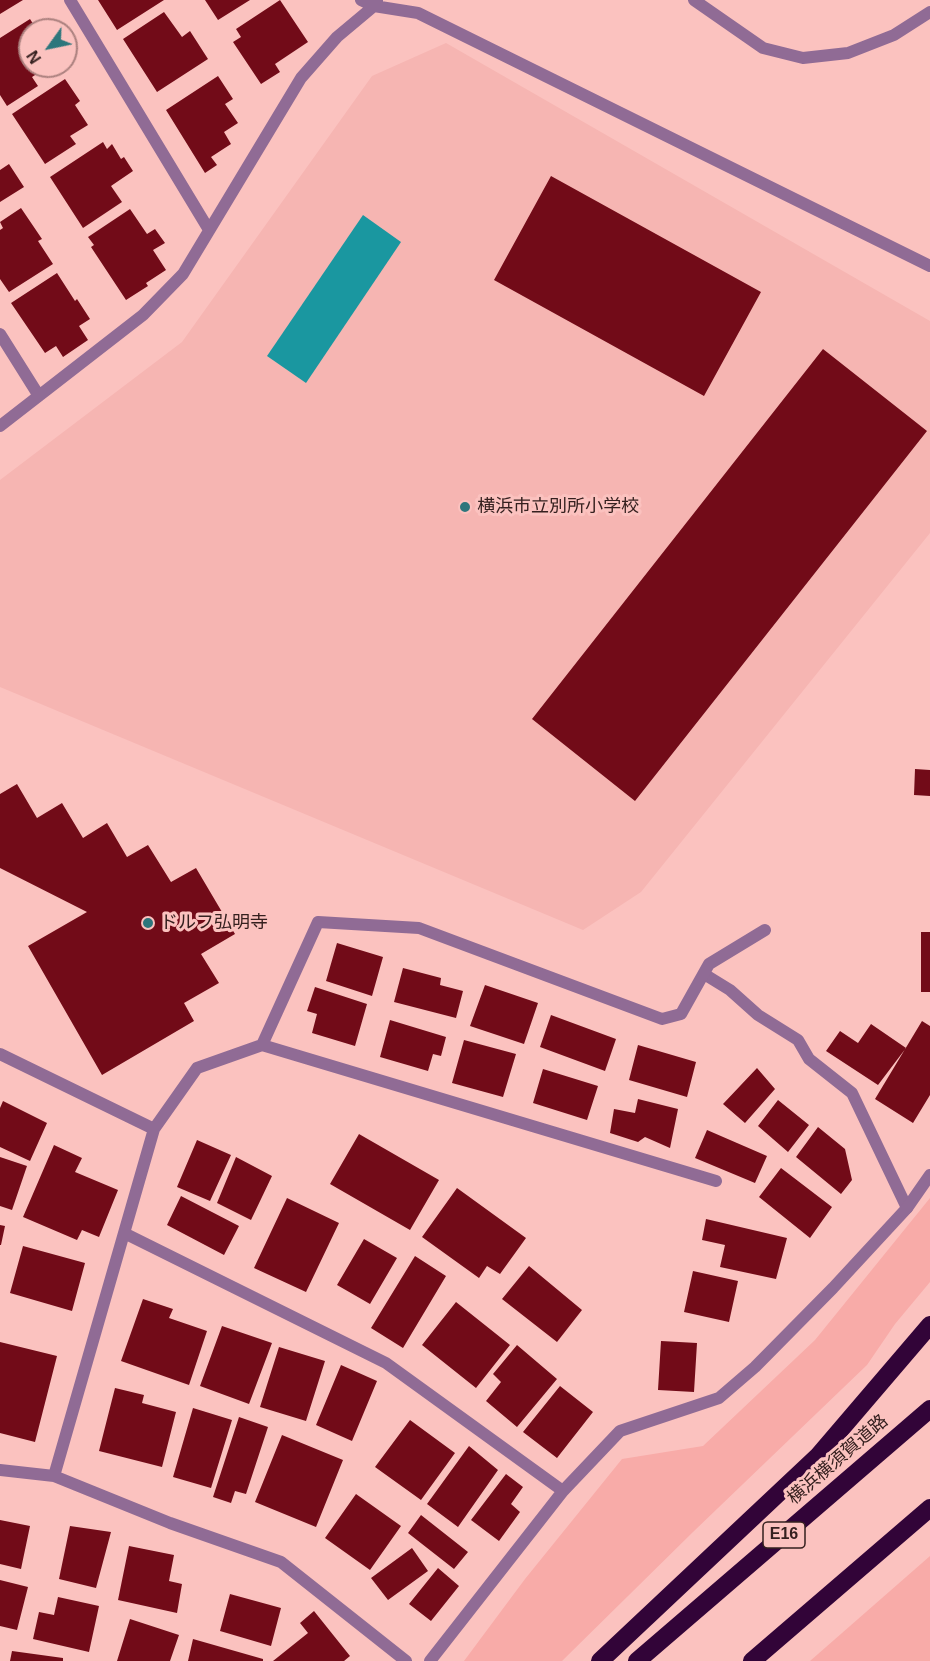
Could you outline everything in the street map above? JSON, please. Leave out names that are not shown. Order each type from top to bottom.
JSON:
[{"type":"highway","points":[[600,1661],[818,1456],[930,1325]]},
{"type":"highway","name":"横浜横須賀道路","points":[[637,1661],[930,1409]]},
{"type":"highway","points":[[752,1661],[930,1508]]},
{"type":"street","points":[[70,0],[209,230]]},
{"type":"street","points":[[361,0],[418,13],[930,267]]},
{"type":"street","points":[[694,0],[762,48],[803,58],[848,54],[894,35],[930,12]]},
{"type":"street","points":[[0,426],[143,315],[183,274],[301,78],[338,37],[376,3]]},
{"type":"street","points":[[0,334],[39,396]]},
{"type":"street","points":[[262,1045],[318,922],[419,928],[662,1019],[681,1014],[709,964],[765,930]]},
{"type":"street","points":[[704,974],[730,990],[758,1015],[798,1040],[809,1059],[852,1093],[907,1208]]},
{"type":"street","points":[[54,1476],[154,1129],[197,1068],[262,1045],[716,1181]]},
{"type":"street","points":[[0,1054],[154,1129]]},
{"type":"street","points":[[430,1661],[563,1491],[620,1431],[719,1398],[755,1367],[818,1304],[907,1208],[930,1175]]},
{"type":"street","points":[[124,1233],[386,1363],[563,1491]]},
{"type":"street","points":[[0,1470],[54,1476],[170,1523],[281,1562],[406,1661]]},
{"type":"shaded area","name":"横浜市立別所小学校","points":[[446,43],[930,321],[930,533],[641,892],[583,930],[0,687],[0,480],[182,342],[372,76]]},
{"type":"shaded area","points":[[930,1198],[930,1282],[895,1324],[867,1365],[562,1661],[464,1661],[525,1579],[622,1459],[703,1446],[815,1340]]},
{"type":"shaded area","points":[[930,1556],[930,1661],[810,1661]]},
{"type":"water","points":[[363,215],[401,242],[306,383],[267,356]]},
{"type":"building","points":[[0,0],[23,0],[0,14]]},
{"type":"building","points":[[98,0],[164,0],[117,30]]},
{"type":"building","points":[[205,0],[250,0],[218,20]]},
{"type":"building","points":[[280,0],[308,42],[275,64],[280,72],[261,84],[233,42],[241,37],[236,29]]},
{"type":"building","points":[[164,12],[182,37],[190,31],[208,59],[157,92],[123,39]]},
{"type":"building","points":[[18,27],[18,78],[33,78],[38,86],[7,106],[0,95],[0,38]]},
{"type":"building","points":[[218,76],[233,99],[225,104],[238,123],[224,132],[231,144],[211,157],[217,165],[205,173],[166,110]]},
{"type":"building","points":[[65,79],[80,101],[75,105],[88,125],[70,136],[76,144],[45,164],[12,114]]},
{"type":"building","points":[[103,142],[107,149],[112,144],[121,159],[124,157],[133,171],[111,186],[122,202],[83,228],[50,177]]},
{"type":"building","points":[[9,164],[24,187],[0,202],[0,170]]},
{"type":"building","points":[[551,176],[761,292],[704,396],[494,280]]},
{"type":"building","points":[[21,208],[42,239],[38,241],[53,264],[9,292],[0,279],[0,230],[3,228],[0,222]]},
{"type":"building","points":[[130,209],[147,234],[155,229],[165,243],[153,250],[166,270],[146,283],[148,286],[126,300],[91,247],[94,245],[88,237]]},
{"type":"building","points":[[57,273],[90,319],[79,326],[88,340],[63,357],[56,346],[45,353],[11,303]]},
{"type":"building","points":[[823,349],[927,431],[635,801],[532,719]]},
{"type":"building","points":[[915,769],[930,770],[930,796],[914,795]]},
{"type":"building","name":"ドルフ弘明寺","points":[[17,784],[37,818],[62,803],[83,838],[107,823],[127,857],[148,845],[171,882],[196,868],[235,934],[201,954],[219,983],[184,1003],[194,1021],[102,1075],[28,946],[87,912],[0,868],[0,794]]},
{"type":"building","points":[[921,932],[930,932],[930,992],[921,992]]},
{"type":"building","points":[[337,943],[383,957],[372,996],[326,981]]},
{"type":"building","points":[[403,968],[441,978],[440,985],[463,991],[456,1018],[394,1002]]},
{"type":"building","points":[[485,985],[538,1003],[524,1044],[470,1026]]},
{"type":"building","points":[[315,987],[367,1004],[355,1046],[312,1033],[317,1014],[307,1011]]},
{"type":"building","points":[[551,1015],[616,1039],[605,1071],[540,1047]]},
{"type":"building","points":[[390,1020],[446,1037],[441,1056],[433,1054],[428,1071],[380,1057]]},
{"type":"building","points":[[922,1021],[930,1026],[930,1095],[913,1123],[875,1099]]},
{"type":"building","points":[[871,1024],[906,1048],[878,1085],[826,1051],[840,1031],[858,1043]]},
{"type":"building","points":[[464,1040],[516,1054],[503,1097],[452,1083]]},
{"type":"building","points":[[638,1045],[696,1062],[687,1097],[629,1080]]},
{"type":"building","points":[[757,1068],[775,1089],[745,1123],[723,1104]]},
{"type":"building","points":[[543,1069],[598,1086],[587,1120],[533,1103]]},
{"type":"building","points":[[638,1099],[678,1109],[670,1148],[645,1137],[638,1142],[610,1133],[614,1109],[635,1113]]},
{"type":"building","points":[[778,1100],[809,1125],[788,1152],[758,1126]]},
{"type":"building","points":[[3,1101],[47,1123],[30,1161],[0,1147],[0,1108]]},
{"type":"building","points":[[818,1127],[845,1149],[852,1180],[841,1194],[796,1157]]},
{"type":"building","points":[[707,1130],[767,1156],[755,1183],[695,1158]]},
{"type":"building","points":[[359,1134],[439,1180],[410,1230],[330,1184]]},
{"type":"building","points":[[197,1140],[231,1155],[210,1201],[177,1187]]},
{"type":"building","points":[[54,1145],[82,1158],[75,1172],[118,1190],[99,1237],[82,1230],[77,1240],[23,1217]]},
{"type":"building","points":[[0,1157],[27,1166],[12,1210],[0,1206]]},
{"type":"building","points":[[236,1157],[272,1176],[251,1220],[217,1203]]},
{"type":"building","points":[[781,1168],[832,1207],[810,1238],[759,1197]]},
{"type":"building","points":[[457,1188],[526,1238],[500,1274],[487,1266],[479,1278],[422,1237]]},
{"type":"building","points":[[181,1196],[239,1226],[224,1255],[167,1225]]},
{"type":"building","points":[[287,1198],[339,1223],[306,1292],[254,1268]]},
{"type":"building","points":[[706,1219],[787,1238],[776,1279],[720,1267],[725,1245],[702,1240]]},
{"type":"building","points":[[0,1225],[5,1226],[1,1245],[0,1245]]},
{"type":"building","points":[[364,1239],[397,1258],[370,1304],[337,1285]]},
{"type":"building","points":[[23,1246],[85,1263],[72,1311],[10,1293]]},
{"type":"building","points":[[415,1256],[446,1276],[403,1348],[371,1328]]},
{"type":"building","points":[[529,1266],[582,1310],[557,1342],[502,1299]]},
{"type":"building","points":[[693,1271],[738,1281],[729,1322],[684,1312]]},
{"type":"building","points":[[143,1299],[173,1309],[169,1318],[207,1331],[189,1385],[121,1361]]},
{"type":"building","points":[[456,1302],[510,1345],[476,1388],[422,1345]]},
{"type":"building","points":[[222,1326],[272,1343],[249,1404],[200,1386]]},
{"type":"building","points":[[661,1341],[697,1343],[694,1392],[658,1390]]},
{"type":"building","points":[[0,1342],[57,1356],[35,1442],[0,1433]]},
{"type":"building","points":[[517,1345],[557,1379],[517,1427],[486,1401],[501,1382],[493,1374]]},
{"type":"building","points":[[279,1347],[325,1361],[306,1421],[260,1407]]},
{"type":"building","points":[[341,1365],[377,1381],[352,1441],[316,1425]]},
{"type":"building","points":[[560,1386],[593,1412],[557,1458],[523,1432]]},
{"type":"building","points":[[115,1388],[144,1395],[142,1403],[176,1412],[162,1467],[99,1451]]},
{"type":"building","points":[[193,1408],[232,1420],[211,1488],[173,1477]]},
{"type":"building","points":[[239,1417],[268,1427],[246,1494],[235,1491],[231,1503],[213,1497]]},
{"type":"building","points":[[410,1420],[455,1453],[421,1500],[375,1467]]},
{"type":"building","points":[[282,1435],[343,1460],[316,1527],[255,1502]]},
{"type":"building","points":[[469,1446],[498,1470],[458,1527],[427,1504]]},
{"type":"building","points":[[506,1474],[523,1487],[511,1504],[520,1512],[499,1541],[471,1520]]},
{"type":"building","points":[[356,1494],[401,1526],[370,1570],[325,1538]]},
{"type":"building","points":[[421,1515],[468,1552],[454,1569],[408,1533]]},
{"type":"building","points":[[0,1520],[30,1526],[21,1569],[0,1564]]},
{"type":"building","points":[[70,1526],[111,1532],[96,1588],[59,1579]]},
{"type":"building","points":[[129,1546],[174,1555],[169,1581],[182,1584],[177,1613],[118,1600]]},
{"type":"building","points":[[412,1548],[428,1571],[388,1600],[371,1578]]},
{"type":"building","points":[[438,1568],[459,1586],[431,1621],[409,1604]]},
{"type":"building","points":[[0,1580],[28,1587],[17,1630],[0,1626]]},
{"type":"building","points":[[230,1594],[281,1608],[271,1646],[220,1631]]},
{"type":"building","points":[[58,1597],[99,1606],[89,1652],[33,1639],[39,1612],[54,1615]]},
{"type":"building","points":[[314,1611],[350,1656],[344,1661],[273,1661],[308,1633],[300,1623]]},
{"type":"building","points":[[130,1619],[179,1635],[170,1661],[117,1661]]},
{"type":"building","points":[[193,1639],[263,1659],[263,1661],[188,1661]]},
{"type":"building","points":[[12,1651],[63,1658],[63,1661],[10,1661]]},
{"type":"place","name":"横浜市立別所小学校","points":[[465,507]]},
{"type":"place","name":"ドルフ弘明寺","points":[[148,923]]}]
